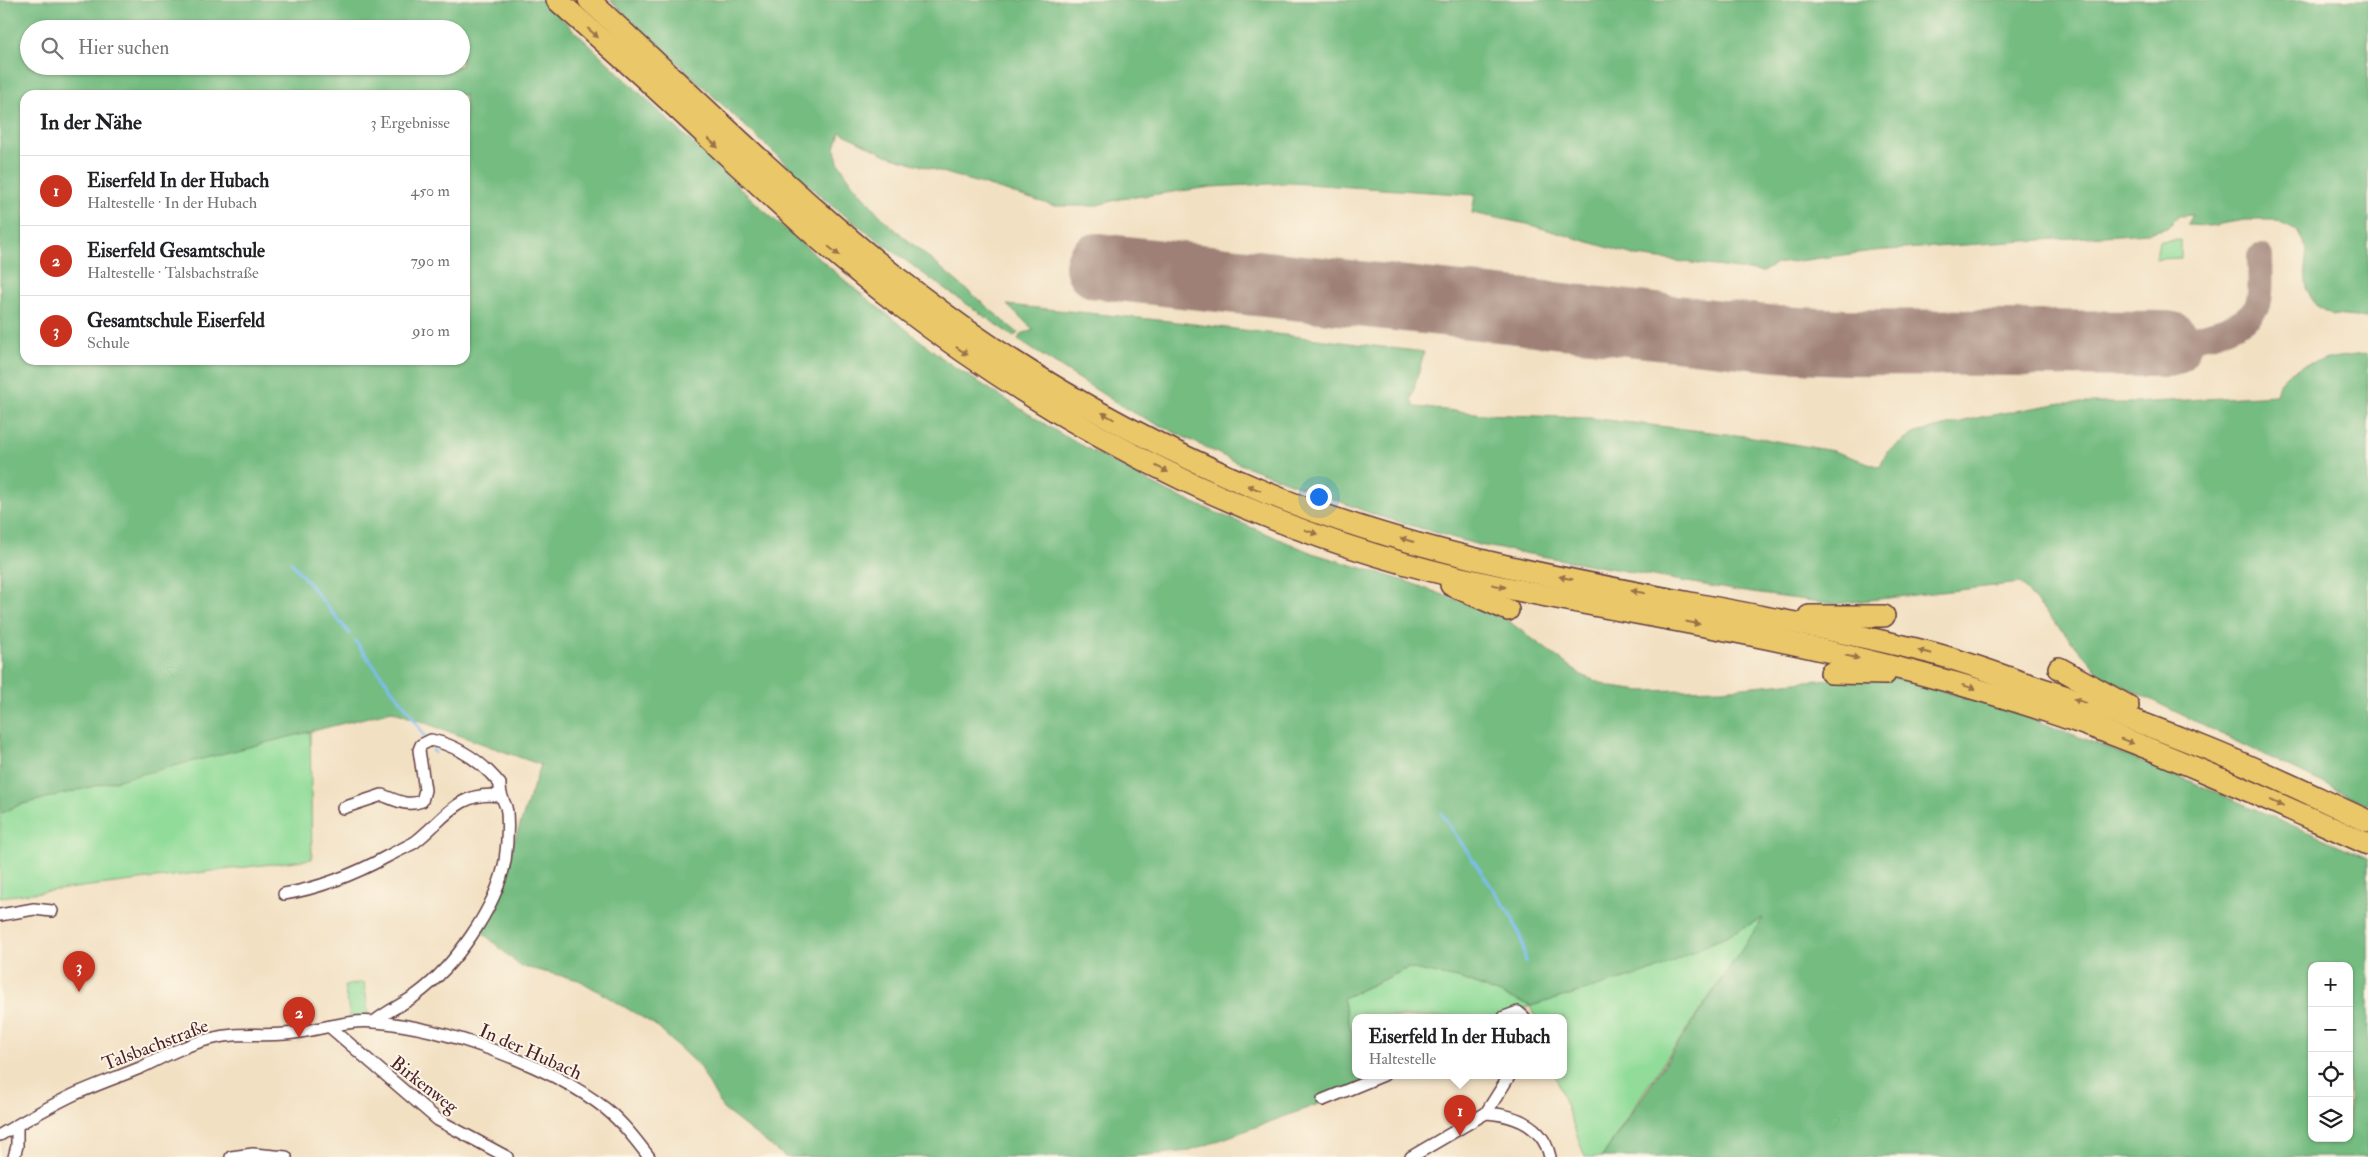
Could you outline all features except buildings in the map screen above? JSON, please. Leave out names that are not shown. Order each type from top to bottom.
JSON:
[{"type":"highway","points":[[557,0],[641,75],[777,203],[889,297],[956,347],[1026,393],[1118,446],[1189,482],[1311,533],[1401,562],[1487,584],[1734,631],[1923,674],[2015,701],[2095,728],[2200,769],[2368,844]]},
{"type":"highway","points":[[589,0],[844,234],[910,287],[967,330],[1036,375],[1128,427],[1197,462],[1259,490],[1317,513],[1492,563],[1738,610],[1932,653],[2102,708],[2207,749],[2368,821]]},
{"type":"highway","points":[[1401,562],[1508,610]]},
{"type":"highway","points":[[1738,610],[1799,616],[1884,616]]},
{"type":"highway","points":[[2059,668],[2207,749]]},
{"type":"highway","points":[[1831,673],[1923,674]]},
{"type":"street","name":"Talsbachstraße","points":[[0,1135],[73,1095],[209,1039],[251,1033],[285,1034],[374,1022],[422,989],[447,966],[480,923],[494,893],[504,862],[507,810],[500,796],[500,784],[487,768],[448,744],[430,740],[421,745],[419,750],[425,790],[422,802],[414,804],[398,803],[382,795],[343,808]]},
{"type":"street","points":[[284,894],[312,889],[362,870],[415,842],[450,809],[485,794],[500,796]]},
{"type":"street","points":[[0,915],[34,909],[52,910]]},
{"type":"street","name":"In der Hubach","points":[[374,1022],[428,1031],[464,1041],[546,1073],[586,1094],[608,1111],[622,1124],[649,1157]]},
{"type":"street","name":"Birkenweg","points":[[330,1027],[438,1120],[507,1157]]},
{"type":"street","points":[[1323,1100],[1374,1079]]},
{"type":"street","points":[[1411,1157],[1486,1113],[1507,1079]]},
{"type":"street","points":[[1486,1113],[1522,1120],[1536,1130],[1548,1147],[1550,1157]]},
{"type":"street","points":[[14,1157],[17,1146],[17,1126]]},
{"type":"street","points":[[231,1157],[253,1154],[286,1157]]},
{"type":"green space","points":[[0,0],[542,0],[762,209],[856,290],[950,364],[1059,433],[1170,493],[1312,553],[1411,583],[1503,617],[1581,675],[1611,687],[1641,691],[1722,689],[1883,674],[2001,707],[2162,769],[2368,858],[2368,1157],[1602,1157],[1763,918],[1655,970],[1531,1006],[1462,979],[1408,968],[1343,998],[1352,1035],[1352,1079],[1363,1079],[1365,1087],[1190,1151],[1125,1157],[785,1157],[723,1109],[699,1066],[655,1025],[579,980],[520,966],[482,932],[541,765],[392,711],[19,805],[0,814]]},
{"type":"green space","points":[[610,0],[2368,0],[2368,318],[2333,315],[2317,306],[2307,290],[2305,269],[2307,249],[2297,231],[2274,220],[2244,220],[2209,226],[2187,225],[2193,215],[2179,216],[2167,228],[2148,233],[1873,251],[1776,264],[1762,272],[1637,256],[1527,224],[1472,213],[1475,195],[1290,183],[1211,187],[1120,199],[1094,206],[1055,206],[886,155],[840,132],[835,148],[838,162],[852,183],[884,220],[1018,333],[1014,337],[928,277],[828,203]]},
{"type":"green space","points":[[2181,240],[2181,258],[2156,259],[2159,241]]},
{"type":"green space","points":[[1007,305],[1169,321],[1424,352],[1411,400],[1416,407],[1484,414],[1590,418],[1753,437],[1833,451],[1880,467],[1887,452],[1915,433],[1981,417],[2062,403],[2133,403],[2276,395],[2281,381],[2298,368],[2321,360],[2368,354],[2368,805],[2102,676],[2020,583],[1835,604],[1738,591],[1479,545],[1378,516],[1240,464],[1128,410],[1018,340],[1021,334],[1034,330]]},
{"type":"green space","points":[[310,730],[312,859],[0,897],[0,814],[19,805]]},
{"type":"green space","points":[[1764,917],[1645,1090],[1602,1157],[1585,1157],[1556,1079],[1567,1079],[1567,1014],[1534,1014],[1530,1006],[1514,1014],[1352,1014],[1352,1035],[1343,998],[1409,968],[1462,979],[1531,1006],[1655,970]]},
{"type":"green space","points":[[364,982],[369,1018],[351,1022],[344,986]]},
{"type":"waterway","points":[[291,562],[350,634]]},
{"type":"waterway","points":[[355,641],[408,710],[425,737]]},
{"type":"waterway","points":[[1441,813],[1512,917],[1521,938],[1526,962]]},
{"type":"taxiway","points":[[2168,344],[2234,326],[2254,311],[2260,295],[2260,257]]},
{"type":"runway","points":[[1098,266],[1777,339],[1844,342],[2168,344]]},
{"type":"place","name":"Gesamtschule Eiserfeld","points":[[79,992]]},
{"type":"place","name":"Eiserfeld Gesamtschule","points":[[299,1038]]},
{"type":"place","name":"Eiserfeld In der Hubach","points":[[1460,1136]]}]
